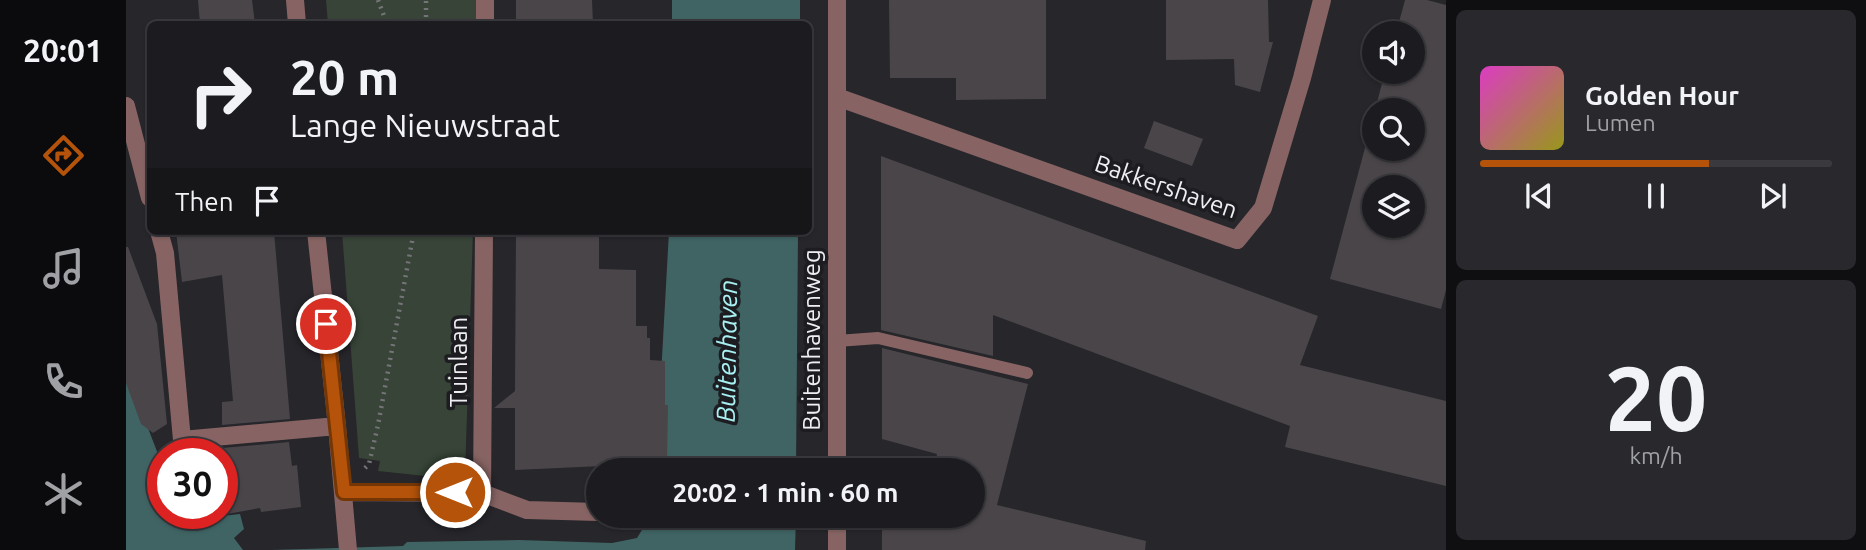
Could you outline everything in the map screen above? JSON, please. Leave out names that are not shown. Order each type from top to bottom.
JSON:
[{"type":"street","points":[[295,0],[297,21]]},
{"type":"street","points":[[485,0],[485,21]]},
{"type":"street","name":"Buitenhavenweg","points":[[837,0],[837,458]]},
{"type":"street","name":"Bakkershaven","points":[[837,97],[1237,240],[1263,208],[1322,0]]},
{"type":"street","points":[[126,106],[147,186]]},
{"type":"street","points":[[160,235],[165,253],[182,440],[337,426]]},
{"type":"street","points":[[316,235],[348,550]]},
{"type":"street","name":"Tuinlaan","points":[[482,493],[484,235]]},
{"type":"street","points":[[344,492],[482,493],[527,510],[586,512]]},
{"type":"street","points":[[837,528],[837,550]]},
{"type":"lane","points":[[837,341],[878,338],[1027,373]]},
{"type":"path","points":[[378,0],[386,21]]},
{"type":"path","points":[[426,0],[426,21]]},
{"type":"path","points":[[344,492],[369,464],[413,235]]},
{"type":"shaded area","points":[[326,0],[476,0],[476,21],[328,21]]},
{"type":"shaded area","points":[[342,235],[473,235],[463,480],[378,471],[380,461],[359,458]]},
{"type":"water","points":[[672,0],[800,0],[800,21],[672,21]]},
{"type":"water","name":"Buitenhaven","points":[[669,235],[798,235],[796,458],[648,458],[660,394]]},
{"type":"water","points":[[126,371],[152,438],[147,438],[147,529],[238,529],[240,514],[244,529],[234,538],[243,550],[126,550]]},
{"type":"water","points":[[643,528],[796,528],[795,550],[271,550],[403,546],[407,542],[519,540],[612,543],[637,538]]},
{"type":"building","points":[[198,0],[252,0],[255,21],[200,21]]},
{"type":"building","points":[[516,0],[592,0],[593,21],[516,21]]},
{"type":"building","points":[[889,0],[1046,0],[1046,99],[956,100],[956,78],[890,78]]},
{"type":"building","points":[[1166,0],[1268,0],[1269,42],[1273,42],[1260,92],[1235,85],[1234,59],[1166,60]]},
{"type":"building","points":[[1405,0],[1427,0],[1446,5],[1446,290],[1441,309],[1330,279],[1362,159],[1425,161],[1425,98],[1378,98],[1382,84],[1425,84],[1425,21],[1399,21]]},
{"type":"building","points":[[1154,121],[1203,139],[1192,166],[1144,148]]},
{"type":"building","points":[[881,156],[1318,316],[1300,365],[1446,401],[1446,486],[1285,447],[1290,426],[993,315],[993,356],[881,330]]},
{"type":"building","points":[[176,235],[274,235],[290,419],[222,425],[222,402],[233,401],[222,275],[182,282]]},
{"type":"building","points":[[516,235],[599,235],[599,269],[636,270],[636,326],[647,326],[650,360],[665,361],[667,458],[586,458],[586,467],[515,470],[515,408],[494,408],[515,391]]},
{"type":"building","points":[[126,247],[157,324],[167,424],[153,433],[141,424],[126,383]]},
{"type":"building","points":[[882,348],[1028,384],[997,505],[1146,541],[1145,550],[882,550],[882,528],[985,528],[985,458],[936,458],[937,454],[882,439]]},
{"type":"building","points":[[289,442],[292,466],[297,465],[301,507],[261,512],[260,508],[238,512],[238,447]]},
{"type":"route","points":[[326,324],[344,492],[455,492]]}]
